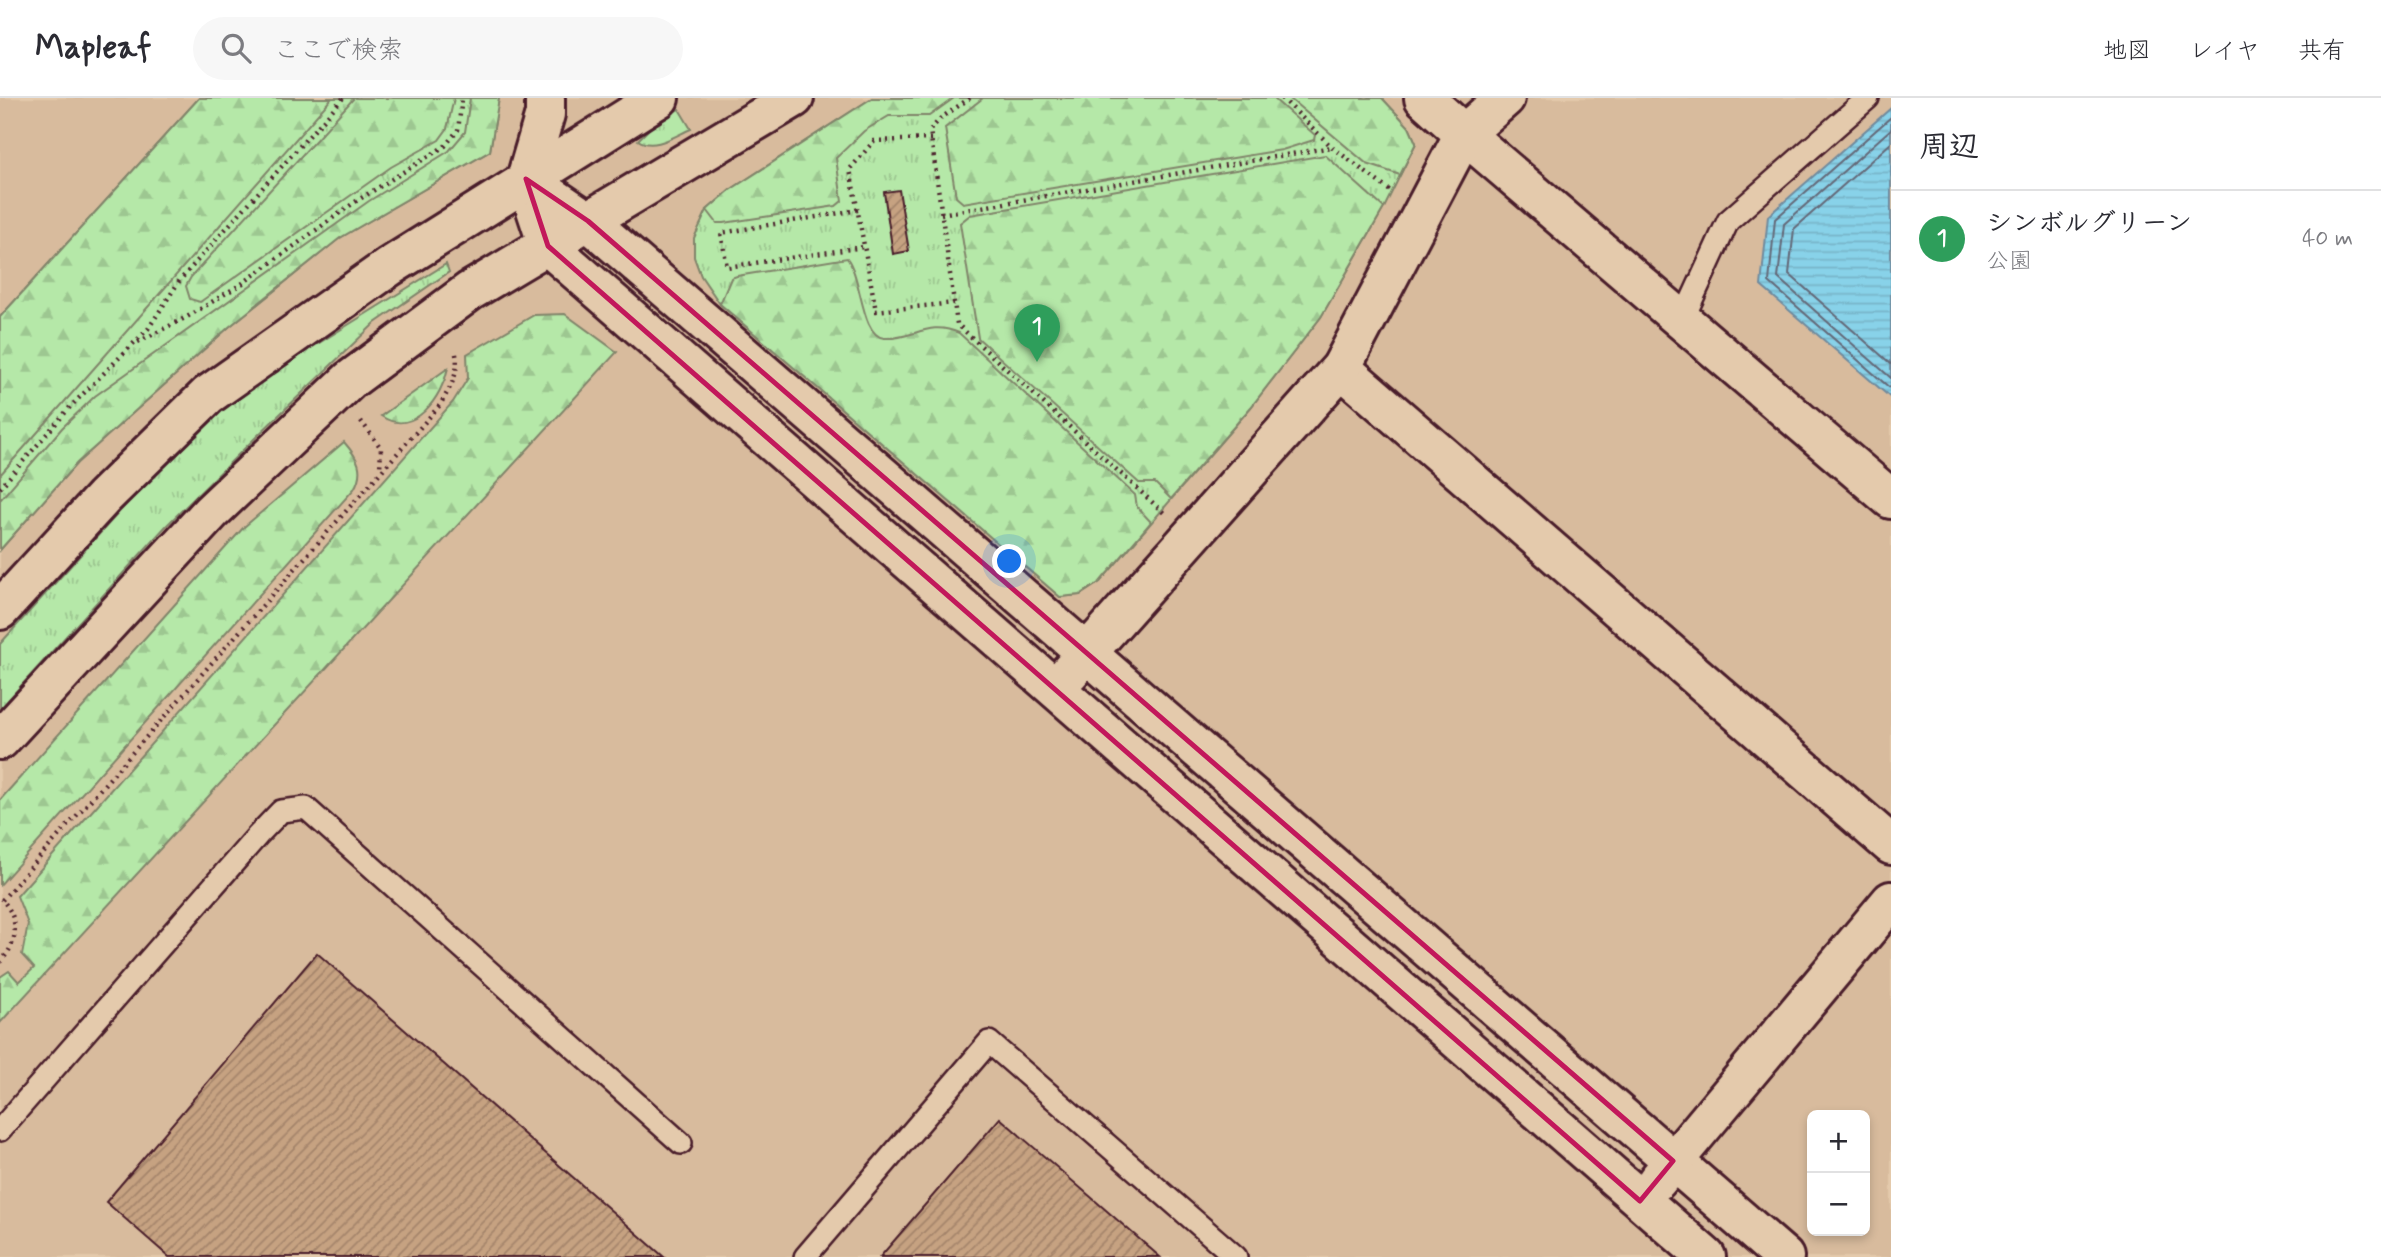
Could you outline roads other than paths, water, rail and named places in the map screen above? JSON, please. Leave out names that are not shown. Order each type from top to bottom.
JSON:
[{"type":"street","points":[[545,98],[545,114],[526,180],[548,246],[1706,1257]]},
{"type":"street","points":[[0,610],[104,497],[208,395],[389,267],[659,98]]},
{"type":"street","points":[[0,740],[211,512],[350,380],[470,291],[794,98]]},
{"type":"street","points":[[1424,98],[1891,499]]},
{"type":"street","points":[[1054,690],[1341,368],[1464,134],[1505,98]]},
{"type":"street","points":[[526,180],[588,222],[1784,1257]]},
{"type":"street","points":[[1341,368],[1891,845]]},
{"type":"street","points":[[1640,1201],[1891,901]]},
{"type":"lane","points":[[1682,321],[1728,221],[1868,98]]},
{"type":"lane","points":[[0,1130],[258,835],[281,811],[306,808],[681,1143]]},
{"type":"lane","points":[[805,1257],[989,1042],[1236,1257]]},
{"type":"water","points":[[1891,108],[1891,398],[1761,286],[1768,216]]},
{"type":"place","name":"シンボルグリーン","points":[[1037,362]]}]
